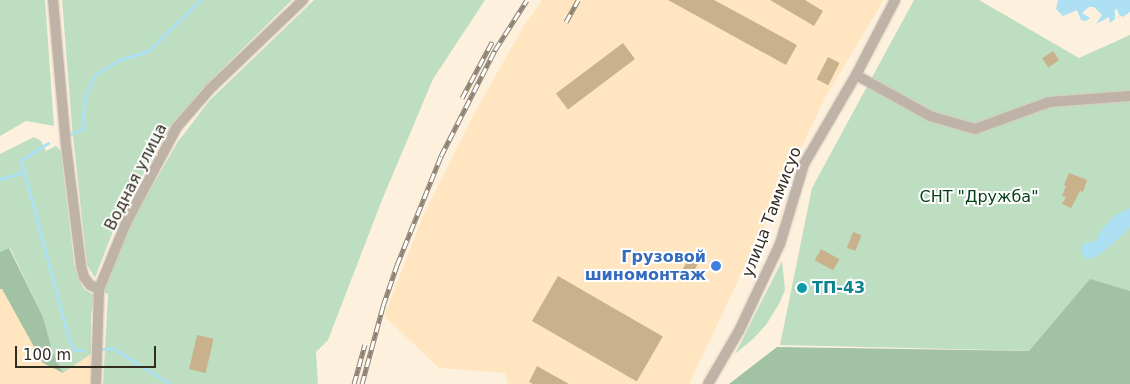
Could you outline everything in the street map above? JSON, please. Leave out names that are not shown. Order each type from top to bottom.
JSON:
[{"type":"street","points":[[53,0],[66,145],[81,266],[84,277],[90,285],[100,289]]},
{"type":"street","name":"Водная улица","points":[[96,384],[100,289],[126,223],[177,127],[210,89],[303,0]]},
{"type":"street","name":"улица Таммисуо","points":[[708,384],[739,331],[780,244],[804,164],[856,75],[896,0]]},
{"type":"street","points":[[856,75],[930,116],[975,129],[1049,102],[1130,96]]},
{"type":"shaded area","points":[[542,0],[884,0],[825,98],[689,384],[508,384],[505,373],[439,368],[384,316],[423,216],[475,112],[523,27]]},
{"type":"shaded area","points":[[2,288],[63,373],[91,354],[91,384],[0,384],[0,289]]},
{"type":"green space","points":[[0,0],[45,0],[54,126],[26,121],[0,136]]},
{"type":"green space","points":[[62,0],[292,0],[202,89],[165,136],[118,218],[95,278],[87,265],[72,126]]},
{"type":"green space","points":[[314,0],[485,0],[433,79],[382,200],[328,340],[316,352],[318,384],[103,384],[108,294],[103,292],[130,225],[177,143],[209,101]]},
{"type":"green space","name":"СНТ \"Дружба\"","points":[[914,0],[979,0],[1079,58],[1130,35],[1130,353],[780,345],[812,188]]},
{"type":"green space","points":[[34,137],[41,141],[46,151],[56,146],[61,151],[74,263],[84,289],[94,295],[91,316],[91,354],[63,373],[53,353],[43,317],[10,248],[0,252],[0,154]]},
{"type":"green space","points":[[9,248],[43,317],[53,353],[63,373],[43,363],[2,289],[0,289],[0,252]]},
{"type":"green space","points":[[782,261],[785,290],[780,302],[766,325],[735,354]]},
{"type":"green space","points":[[1090,279],[1130,291],[1130,384],[729,384],[777,347],[1029,351]]},
{"type":"water","points":[[1058,0],[1130,0],[1130,12],[1123,17],[1115,9],[1115,19],[1110,23],[1109,17],[1096,24],[1102,15],[1094,7],[1089,7],[1082,13],[1090,18],[1086,21],[1081,20],[1077,10],[1063,16],[1056,9]]},
{"type":"water","points":[[1130,208],[1130,227],[1113,244],[1097,256],[1086,260],[1081,250],[1084,243],[1096,241],[1102,229],[1114,216]]},
{"type":"building","points":[[668,0],[714,0],[797,45],[786,65]]},
{"type":"building","points":[[770,0],[805,0],[823,11],[814,26]]},
{"type":"building","points":[[623,43],[635,59],[568,110],[556,94]]},
{"type":"building","points":[[1053,51],[1059,60],[1048,67],[1042,58]]},
{"type":"building","points":[[828,57],[840,63],[828,85],[817,79]]},
{"type":"building","points":[[1069,173],[1087,180],[1083,192],[1080,191],[1071,208],[1062,204],[1066,197],[1062,196]]},
{"type":"building","points":[[853,232],[861,235],[855,251],[847,248]]},
{"type":"building","points":[[821,249],[839,259],[833,271],[815,260]]},
{"type":"building","points":[[688,259],[698,264],[688,283],[678,278]]},
{"type":"building","points":[[558,276],[663,337],[637,382],[532,321]]},
{"type":"building","points":[[197,335],[214,339],[206,373],[189,369]]},
{"type":"building","points":[[537,366],[569,384],[533,384],[529,382]]},
{"type":"waterway","points":[[70,134],[84,129],[82,123],[85,97],[95,75],[119,60],[148,51],[200,0]]},
{"type":"waterway","points":[[48,143],[21,160],[69,340],[75,350],[84,350]]},
{"type":"waterway","points":[[0,179],[24,172]]},
{"type":"waterway","points":[[102,349],[112,348],[170,384]]},
{"type":"railway","points":[[362,384],[383,306],[397,265],[441,156],[495,50],[527,0]]},
{"type":"railway","points":[[566,22],[578,0]]},
{"type":"railway","points":[[462,98],[492,42]]},
{"type":"railway","points":[[354,384],[365,344]]},
{"type":"place","name":"Грузовой шиномонтаж","points":[[716,266]]},
{"type":"place","name":"ТП-43","points":[[802,288]]}]
